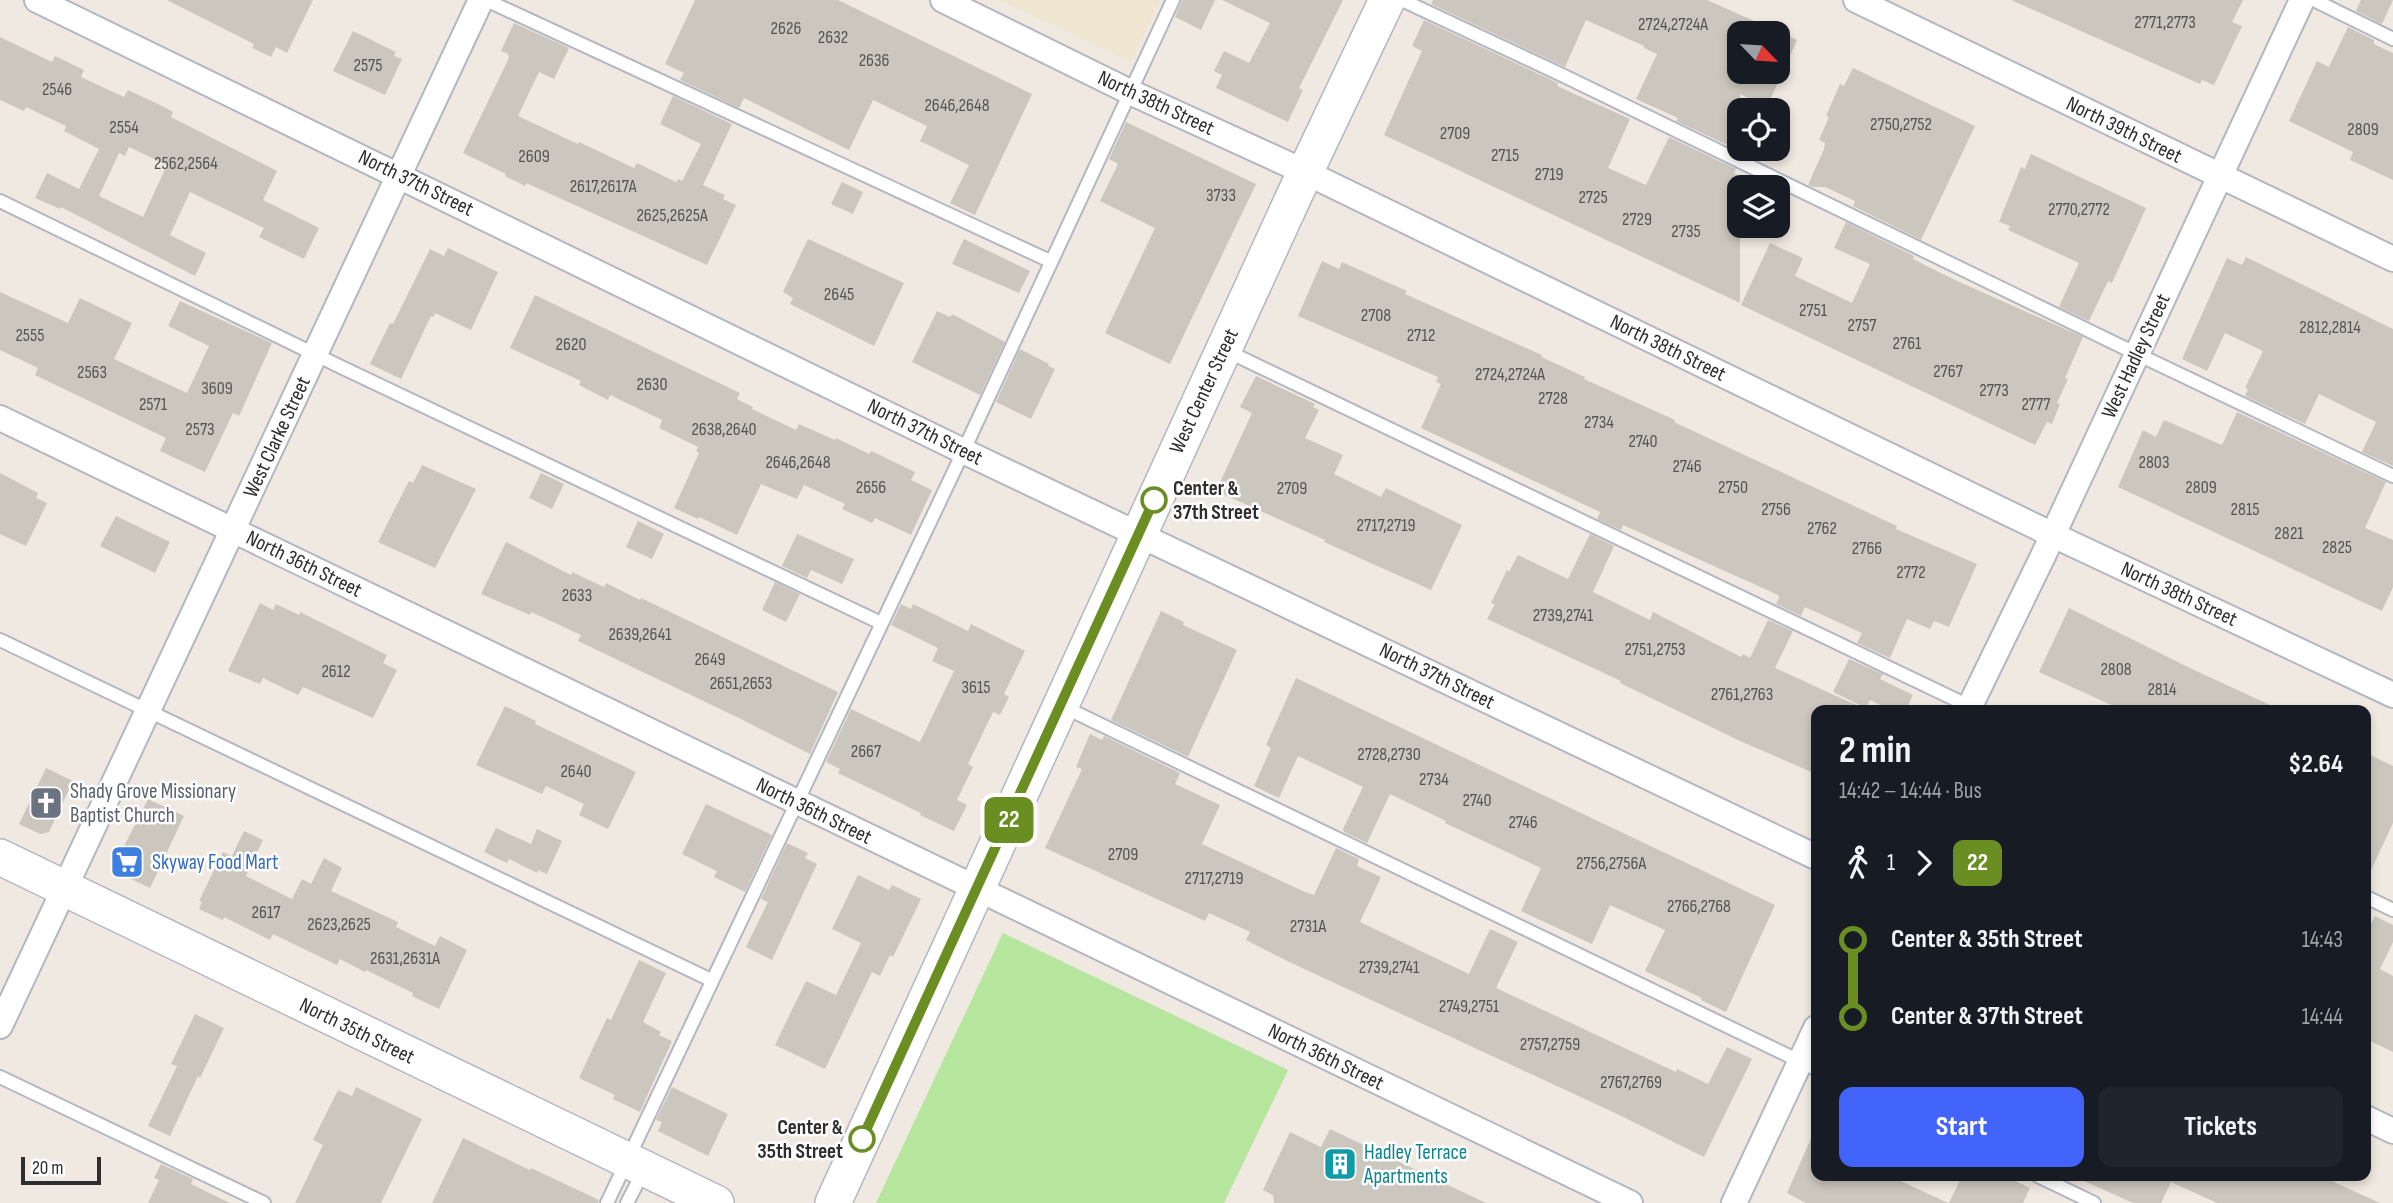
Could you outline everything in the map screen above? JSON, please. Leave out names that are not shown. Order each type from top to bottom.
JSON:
[{"type":"street","name":"North 37th Street","points":[[37,0],[963,451],[1811,855]]},
{"type":"street","name":"West Clarke Street","points":[[0,1026],[483,0]]},
{"type":"street","name":"North 38th Street","points":[[943,0],[1130,92],[1305,172],[2053,534],[2393,695]]},
{"type":"street","name":"West Center Street","points":[[833,1203],[1223,349],[1387,0]]},
{"type":"street","name":"North 39th Street","points":[[1856,0],[2393,259]]},
{"type":"street","name":"West Hadley Street","points":[[1974,705],[2302,0]]},
{"type":"street","name":"North 36th Street","points":[[0,418],[1630,1203]]},
{"type":"street","name":"North 35th Street","points":[[0,857],[716,1203]]},
{"type":"street","points":[[1734,1203],[1809,1066]]},
{"type":"street","points":[[2371,1120],[2393,1131]]},
{"type":"lane","points":[[483,0],[1050,261]]},
{"type":"lane","points":[[627,1203],[635,1166],[711,980],[963,451],[1173,0]]},
{"type":"lane","points":[[1402,0],[2393,476]]},
{"type":"lane","points":[[2314,0],[2393,39]]},
{"type":"lane","points":[[0,201],[881,623]]},
{"type":"lane","points":[[1223,349],[1964,705]]},
{"type":"lane","points":[[0,640],[711,980]]},
{"type":"lane","points":[[1061,705],[1809,1066]]},
{"type":"lane","points":[[2371,899],[2393,910]]},
{"type":"lane","points":[[0,1077],[264,1203]]},
{"type":"lane","points":[[607,1203],[635,1166]]},
{"type":"lane","points":[[2048,1181],[2094,1203]]},
{"type":"shaded area","points":[[999,0],[1160,0],[1131,62]]},
{"type":"green space","points":[[1003,933],[1288,1070],[1224,1203],[876,1203]]},
{"type":"building","points":[[167,0],[313,0],[287,53],[276,47],[271,57],[252,48],[254,44]]},
{"type":"building","points":[[695,0],[838,0],[1032,94],[975,215],[950,203],[969,165],[920,141],[927,126],[873,100],[849,150],[744,98],[739,108],[680,80],[684,73],[665,64]]},
{"type":"building","points":[[1182,0],[1215,0],[1201,30],[1175,17]]},
{"type":"building","points":[[1222,0],[1343,0],[1299,88],[1303,90],[1288,122],[1216,88],[1222,75],[1214,71],[1224,51],[1249,63],[1270,23]]},
{"type":"building","points":[[1433,0],[1707,0],[1754,21],[1727,21],[1727,84],[1777,84],[1771,98],[1748,98],[1740,94],[1740,98],[1727,98],[1727,145],[1636,99],[1657,54],[1644,46],[1586,20],[1565,67],[1431,4]]},
{"type":"building","points":[[2011,0],[2243,0],[2232,22],[2242,26],[2214,85],[2202,80],[2200,84]]},
{"type":"building","points":[[2361,0],[2393,0],[2382,24],[2356,11]]},
{"type":"building","points":[[1424,20],[1630,119],[1608,168],[1646,185],[1669,137],[1736,169],[1734,173],[1738,175],[1727,175],[1727,238],[1740,238],[1740,303],[1384,135],[1422,51],[1412,46]]},
{"type":"building","points":[[514,23],[569,48],[554,79],[539,72],[518,116],[578,144],[579,142],[634,168],[637,163],[676,182],[678,179],[682,181],[701,144],[660,124],[673,96],[732,124],[703,185],[725,195],[723,199],[736,205],[707,265],[526,183],[525,186],[463,153],[509,58],[508,54],[501,51]]},
{"type":"building","points":[[2348,27],[2393,53],[2393,180],[2350,160],[2353,152],[2289,121],[2317,61],[2329,67]]},
{"type":"building","points":[[353,31],[396,52],[394,56],[402,59],[385,95],[333,71]]},
{"type":"building","points":[[0,37],[52,62],[55,56],[84,70],[81,77],[124,97],[128,90],[158,104],[173,112],[171,117],[277,171],[263,200],[319,228],[304,259],[259,237],[264,228],[190,192],[170,235],[206,253],[195,276],[61,207],[60,209],[35,198],[47,173],[79,189],[99,149],[64,131],[66,126],[26,107],[24,111],[0,100]],"holes":[[[129,147],[167,165],[143,217],[99,196],[119,153],[125,156]]]},
{"type":"building","points":[[1790,37],[1797,40],[1790,56]]},
{"type":"building","points":[[1853,68],[1975,126],[1921,240],[1853,206],[1855,201],[1825,187],[1808,185],[1824,149],[1825,143],[1819,140],[1829,117],[1826,116],[1840,84],[1844,86]]},
{"type":"building","points":[[1126,122],[1256,184],[1170,364],[1105,333],[1155,228],[1100,201],[1118,164],[1109,159]]},
{"type":"building","points":[[2031,154],[2146,208],[2112,283],[2108,281],[2089,321],[2059,307],[2079,263],[2008,230],[2010,226],[1999,222],[2021,167],[2025,169]]},
{"type":"building","points":[[842,182],[863,192],[853,214],[831,204]]},
{"type":"building","points":[[1846,222],[1955,280],[2083,337],[2065,378],[2068,379],[2057,403],[2060,404],[2052,424],[2047,422],[2035,445],[1741,305],[1770,243],[1803,258],[1795,276],[1852,303],[1870,264],[1834,248]]},
{"type":"building","points":[[808,239],[904,283],[874,346],[790,304],[793,298],[783,292]]},
{"type":"building","points":[[964,239],[1030,271],[1019,293],[952,264]]},
{"type":"building","points":[[448,248],[498,272],[471,330],[435,313],[434,317],[431,316],[401,379],[370,364],[430,249],[444,256]]},
{"type":"building","points":[[2246,257],[2393,329],[2393,466],[2362,452],[2376,422],[2319,394],[2305,424],[2245,396],[2248,389],[2245,388],[2263,351],[2225,333],[2207,371],[2182,359],[2227,258],[2242,265]]},
{"type":"building","points":[[1322,261],[1339,269],[1342,262],[1407,291],[1405,294],[1542,355],[1541,357],[1585,377],[1584,379],[1897,526],[1896,529],[1977,564],[1949,627],[1934,621],[1930,629],[1907,619],[1890,658],[1857,643],[1862,633],[1805,607],[1801,616],[1776,604],[1778,595],[1623,525],[1621,530],[1597,519],[1600,512],[1421,428],[1441,384],[1436,382],[1438,377],[1298,316]]},
{"type":"building","points":[[0,292],[68,323],[80,298],[132,323],[114,359],[187,393],[209,346],[168,326],[180,301],[272,343],[239,416],[233,413],[205,472],[160,451],[166,438],[35,375],[38,368],[0,350]]},
{"type":"building","points":[[535,295],[740,393],[737,399],[753,407],[752,409],[796,430],[799,424],[869,454],[871,451],[915,472],[911,480],[932,490],[911,535],[875,518],[872,523],[842,509],[845,504],[804,485],[797,499],[761,484],[737,535],[674,508],[699,453],[696,451],[698,447],[659,428],[662,420],[610,395],[608,400],[579,385],[581,381],[510,348]]},
{"type":"building","points":[[937,311],[950,317],[952,314],[1005,342],[980,395],[912,362]]},
{"type":"building","points":[[1020,349],[1055,369],[1031,419],[996,402]]},
{"type":"building","points":[[1256,376],[1315,404],[1313,407],[1319,410],[1305,438],[1343,455],[1334,474],[1381,497],[1386,488],[1462,525],[1431,590],[1216,491],[1252,413],[1240,407]]},
{"type":"building","points":[[2237,412],[2386,482],[2365,528],[2393,540],[2393,587],[2382,611],[2118,487],[2143,430],[2156,437],[2164,420],[2222,445]]},
{"type":"building","points":[[422,465],[476,489],[435,568],[378,542],[409,481],[413,483]]},
{"type":"building","points":[[0,473],[38,493],[36,498],[47,503],[26,546],[0,534]]},
{"type":"building","points":[[541,473],[564,484],[552,509],[529,498]]},
{"type":"building","points":[[116,516],[170,542],[155,573],[100,546]]},
{"type":"building","points":[[638,521],[664,534],[652,559],[626,547]]},
{"type":"building","points":[[797,534],[854,559],[842,584],[811,570],[807,578],[782,566]]},
{"type":"building","points":[[1590,534],[1614,546],[1593,592],[1650,620],[1653,612],[1741,657],[1743,654],[1750,658],[1768,620],[1793,631],[1775,668],[1856,705],[1811,705],[1811,772],[1740,741],[1620,683],[1621,681],[1487,619],[1495,604],[1491,603],[1507,570],[1509,572],[1518,555],[1568,579]]},
{"type":"building","points":[[506,542],[571,575],[572,572],[604,587],[606,583],[640,600],[641,598],[838,692],[810,754],[578,641],[581,635],[531,612],[530,615],[481,594]]},
{"type":"building","points":[[775,582],[800,594],[786,622],[762,610]]},
{"type":"building","points":[[260,603],[273,610],[276,604],[299,615],[300,612],[387,655],[383,663],[397,670],[373,718],[303,687],[298,695],[263,678],[260,684],[228,671]]},
{"type":"building","points":[[901,604],[911,609],[913,604],[968,631],[971,624],[1025,651],[1004,694],[1009,697],[1000,715],[993,712],[968,764],[973,767],[957,800],[967,805],[954,831],[838,773],[840,769],[826,762],[851,709],[920,742],[954,671],[932,661],[938,648],[891,625]]},
{"type":"building","points":[[2069,608],[2270,705],[2111,705],[2039,672]]},
{"type":"building","points":[[1161,611],[1184,622],[1183,625],[1237,650],[1188,757],[1111,720]]},
{"type":"building","points":[[1849,659],[1883,674],[1880,679],[1913,695],[1908,705],[1880,705],[1870,700],[1868,705],[1860,705],[1833,692]]},
{"type":"building","points":[[1296,678],[1775,905],[1726,1012],[1645,971],[1665,930],[1610,905],[1592,944],[1521,911],[1541,868],[1390,794],[1367,843],[1343,829],[1363,787],[1298,756],[1279,798],[1254,786],[1271,748],[1266,745]]},
{"type":"building","points":[[505,706],[536,721],[535,724],[636,772],[608,829],[579,815],[584,804],[546,786],[542,794],[476,765]]},
{"type":"building","points":[[1090,734],[1102,740],[1104,736],[1180,773],[1175,784],[1220,805],[1202,844],[1305,892],[1314,895],[1336,848],[1359,859],[1357,866],[1381,877],[1360,922],[1469,974],[1490,929],[1518,942],[1496,988],[1676,1072],[1677,1069],[1708,1084],[1727,1047],[1752,1059],[1704,1157],[1287,961],[1246,940],[1250,932],[1209,913],[1205,921],[1045,848],[1082,769],[1076,767]]},
{"type":"building","points":[[2371,755],[2393,766],[2393,823],[2371,870]]},
{"type":"building","name":"Shady Grove Missionary Baptist Church","points":[[46,768],[73,781],[49,832],[40,834],[19,824]]},
{"type":"building","points":[[148,799],[184,816],[150,888],[114,871]]},
{"type":"building","points":[[706,804],[772,835],[745,892],[714,877],[717,871],[682,854]]},
{"type":"building","points":[[496,828],[531,844],[537,829],[562,841],[547,874],[538,870],[537,873],[509,859],[507,863],[484,852]]},
{"type":"building","points":[[244,831],[263,840],[246,876],[292,899],[302,879],[311,884],[324,858],[342,868],[331,891],[398,922],[396,927],[435,946],[440,936],[467,950],[439,1009],[412,996],[413,993],[340,959],[337,965],[273,934],[270,940],[224,917],[223,920],[199,909],[202,902],[199,901],[223,852],[232,856]]},
{"type":"building","points":[[787,843],[808,853],[805,858],[817,864],[772,960],[746,947],[768,902],[761,899]]},
{"type":"building","points":[[858,875],[889,890],[892,885],[921,899],[893,957],[890,955],[880,976],[872,972],[825,1069],[775,1045],[806,981],[836,995],[861,943],[832,929]]},
{"type":"building","points":[[2375,916],[2393,925],[2393,942],[2380,969],[2393,976],[2393,1052],[2371,1041],[2371,924]]},
{"type":"building","points":[[639,960],[666,973],[643,1022],[661,1032],[659,1035],[672,1041],[640,1112],[613,1099],[615,1095],[579,1078],[607,1018],[611,1020]]},
{"type":"building","points":[[195,1014],[224,1028],[170,1136],[148,1126],[177,1066],[171,1064]]},
{"type":"building","points":[[356,1087],[422,1119],[381,1203],[295,1203],[323,1145],[313,1140],[338,1090],[352,1096]]},
{"type":"building","points":[[672,1087],[728,1114],[708,1156],[658,1131],[662,1122],[656,1120]]},
{"type":"building","name":"Hadley Terrace Apartments","points":[[1330,1129],[1486,1203],[1274,1203],[1273,1195],[1263,1190],[1290,1132],[1321,1147]]},
{"type":"building","points":[[463,1138],[599,1200],[598,1203],[432,1203]]},
{"type":"building","points":[[1811,1138],[1811,1181],[1901,1181],[1948,1203],[1806,1203],[1787,1193]]},
{"type":"building","points":[[161,1164],[193,1179],[191,1184],[230,1203],[148,1203],[159,1180],[154,1178]]},
{"type":"building","points":[[1960,1181],[2015,1181],[2030,1188],[2023,1203],[1949,1203]]},
{"type":"building","points":[[2084,1181],[2334,1181],[2380,1203],[2217,1203],[2171,1182],[2161,1203],[2133,1203]]},
{"type":"bus line","name":"22","points":[[862,1139],[1154,500]]},
{"type":"place","name":"Center & 37th Street","points":[[1154,500]]},
{"type":"place","name":"Shady Grove Missionary Baptist Church","points":[[46,803]]},
{"type":"place","name":"Skyway Food Mart","points":[[127,862]]},
{"type":"place","name":"Center & 35th Street","points":[[862,1139]]},
{"type":"place","name":"Hadley Terrace Apartments","points":[[1340,1164]]}]
